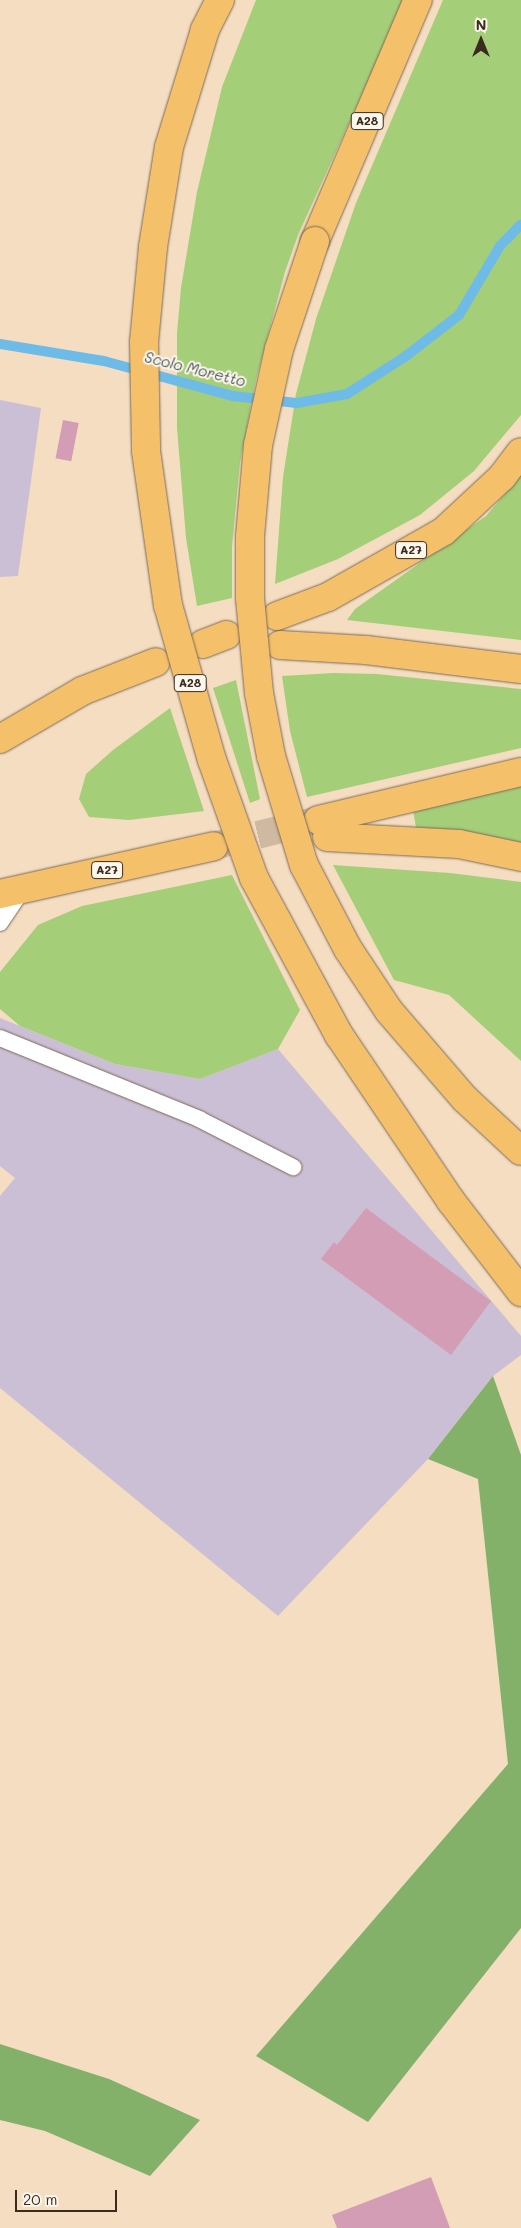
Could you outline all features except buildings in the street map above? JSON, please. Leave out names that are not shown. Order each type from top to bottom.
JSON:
[{"type":"highway","name":"A28","points":[[220,0],[205,30],[169,147],[153,247],[144,342],[146,451],[168,605],[212,760],[254,878],[339,1035],[451,1201],[521,1292]]},
{"type":"highway","name":"A28","points":[[418,0],[315,241],[279,349],[258,445],[250,536],[250,598],[260,694],[271,756],[304,865],[348,948],[402,1026],[464,1099],[521,1151]]},
{"type":"highway","name":"A27","points":[[277,616],[328,597],[444,531],[502,477],[521,452]]},
{"type":"highway","points":[[280,645],[366,650],[521,669]]},
{"type":"highway","points":[[0,739],[82,691],[156,662]]},
{"type":"highway","points":[[521,772],[423,794],[322,829],[459,844],[521,857]]},
{"type":"highway","name":"A27","points":[[11,892],[214,846]]},
{"type":"lane","points":[[0,923],[11,892]]},
{"type":"lane","points":[[0,1038],[199,1118],[293,1167]]},
{"type":"shaded area","points":[[0,400],[41,408],[18,576],[0,577]]},
{"type":"shaded area","points":[[0,1018],[115,1064],[200,1079],[278,1049],[521,1336],[521,1355],[493,1376],[428,1459],[278,1616],[0,1388],[0,1196],[15,1178],[0,1166]]},
{"type":"green space","points":[[256,0],[405,0],[298,235],[285,272],[256,380],[240,463],[232,547],[232,598],[197,606],[186,538],[177,428],[177,333],[181,288],[197,192],[222,87]]},
{"type":"green space","points":[[443,0],[521,0],[521,415],[474,471],[420,515],[338,559],[275,584],[283,477],[296,394],[316,319],[356,203]]},
{"type":"green space","points":[[521,475],[521,640],[347,620],[355,609],[486,516]]},
{"type":"green space","points":[[334,673],[377,674],[521,689],[521,748],[307,797],[290,731],[282,676]]},
{"type":"green space","points":[[236,680],[260,799],[250,803],[213,688]]},
{"type":"green space","points":[[170,708],[204,811],[129,820],[89,817],[79,799],[86,774],[113,750]]},
{"type":"green space","points":[[521,786],[521,844],[417,833],[413,810]]},
{"type":"green space","points":[[333,865],[450,873],[521,882],[521,1061],[449,995],[394,980]]},
{"type":"green space","points":[[232,875],[300,1010],[278,1049],[200,1079],[115,1064],[20,1026],[0,1009],[0,972],[38,925],[82,906]]},
{"type":"green space","points":[[493,1376],[521,1455],[521,1928],[368,2122],[256,2056],[508,1764],[478,1479],[428,1459]]},
{"type":"green space","points":[[0,2044],[109,2079],[200,2120],[150,2176],[45,2131],[0,2120]]},
{"type":"waterway","name":"Scolo Moretto","points":[[0,344],[104,361],[233,396],[297,403],[347,394],[406,356],[459,315],[500,246],[521,224]]},
{"type":"tunnel","points":[[217,845],[314,821]]}]
